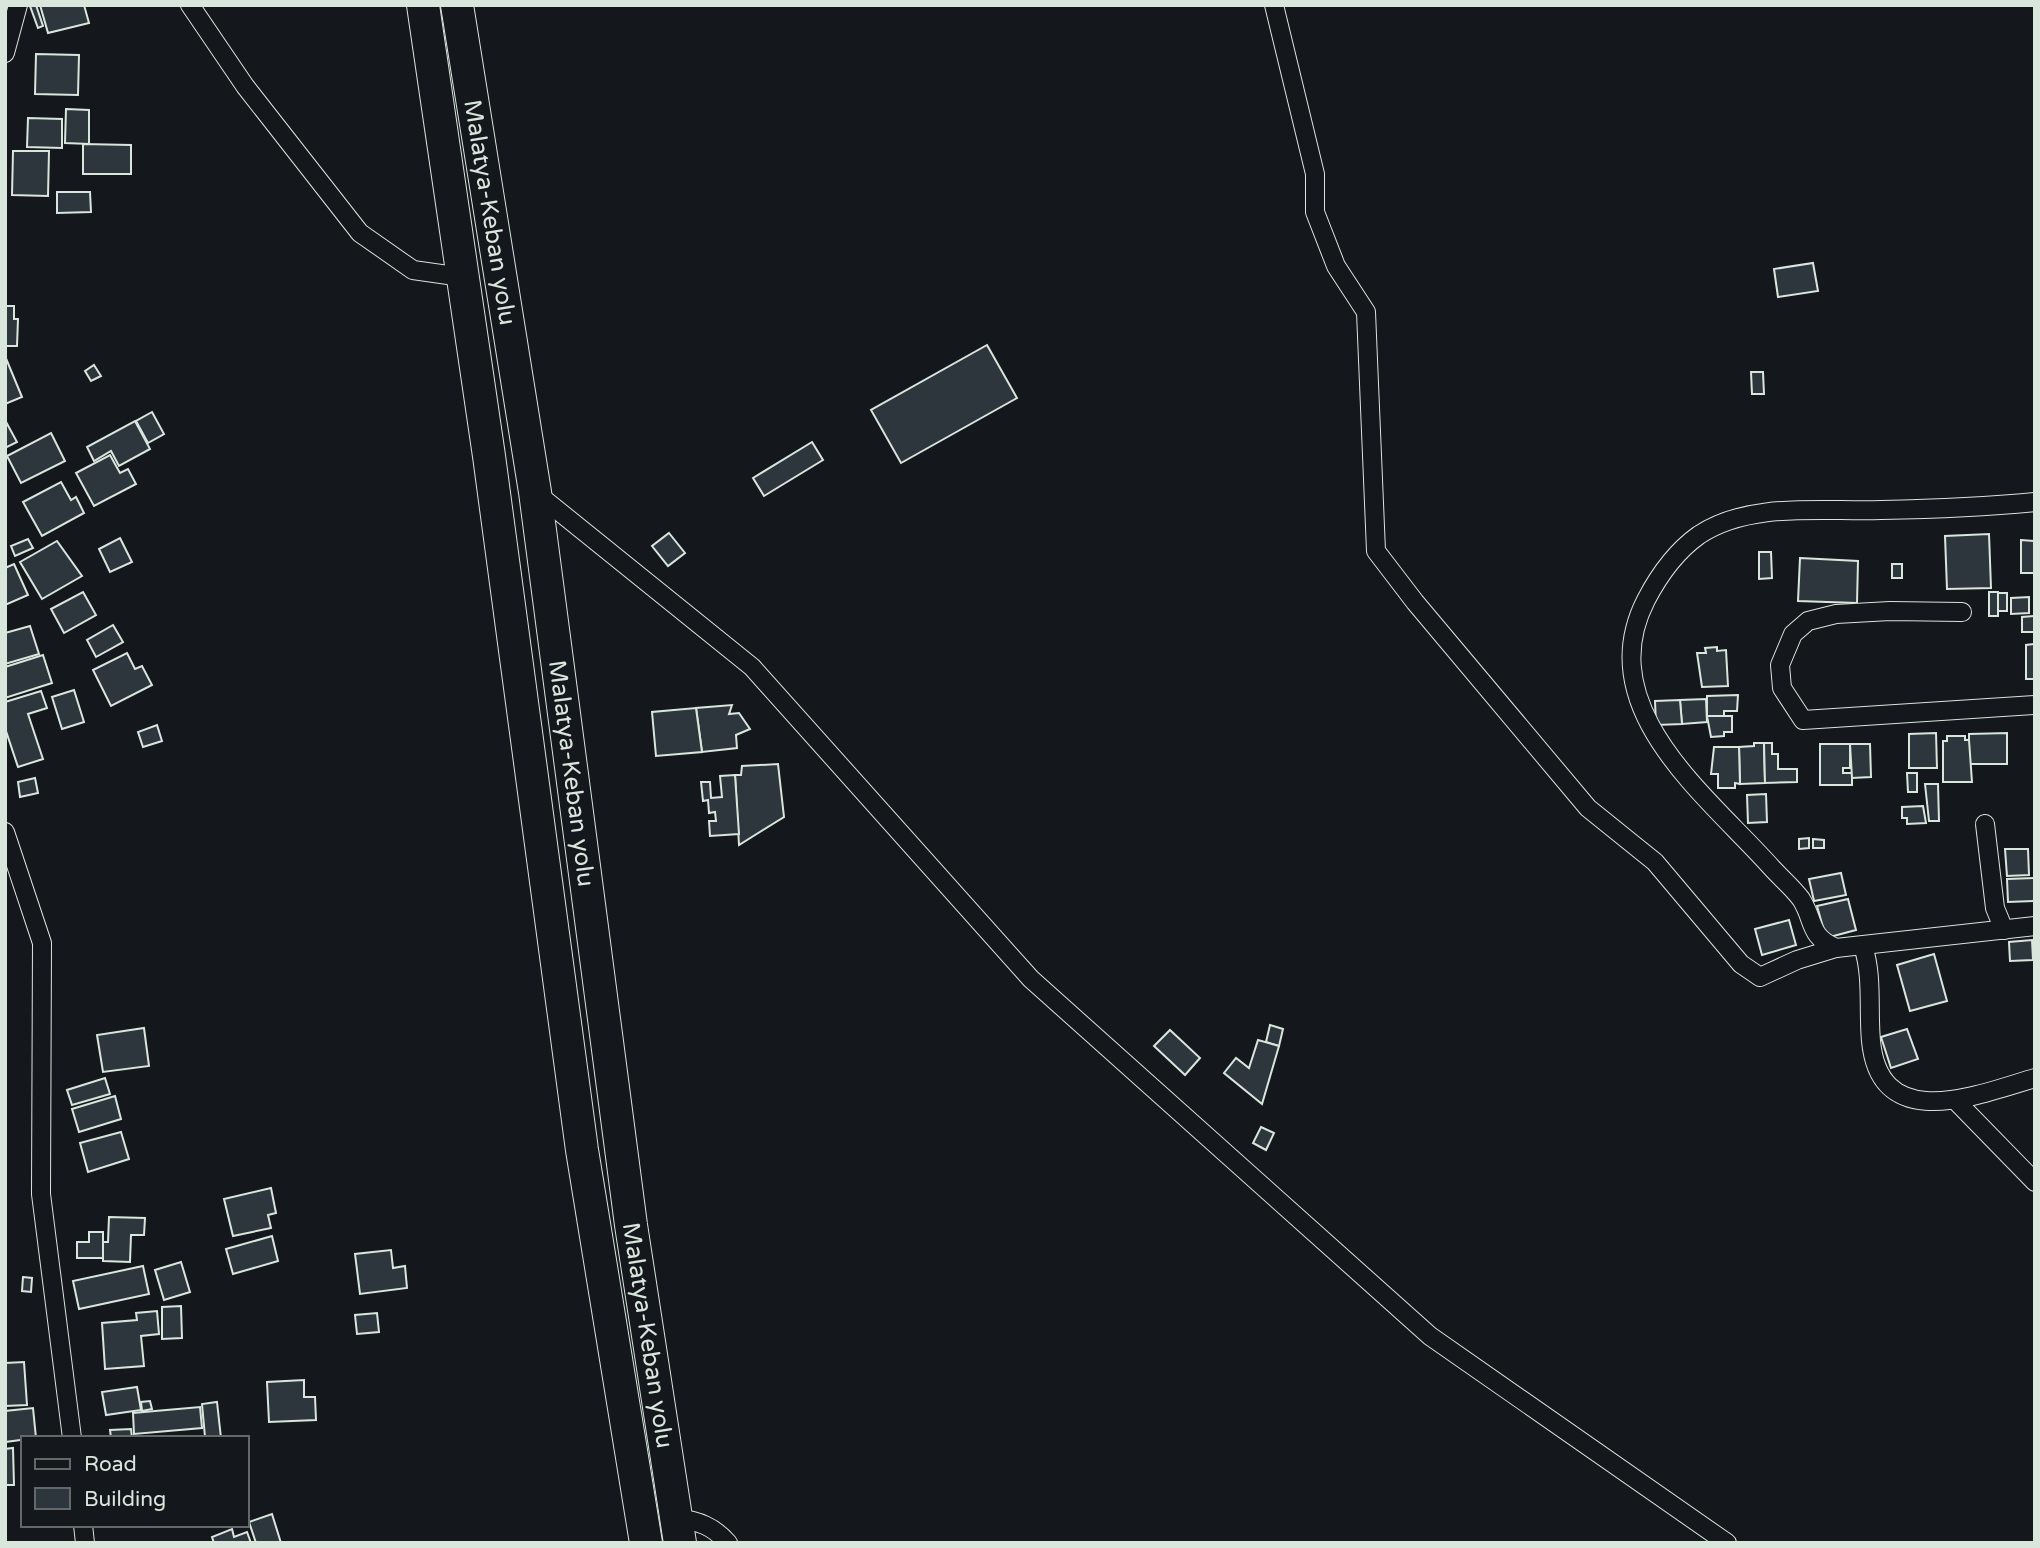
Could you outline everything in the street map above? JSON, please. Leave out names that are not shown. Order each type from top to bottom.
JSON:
[{"type":"highway","name":"Malatya-Keban yolu","points":[[423,5],[489,456],[582,1150],[646,1543]]},
{"type":"highway","name":"Malatya-Keban yolu","points":[[457,5],[535,492],[631,1225],[678,1530]]},
{"type":"street","points":[[5,53],[18,5]]},
{"type":"street","points":[[190,5],[245,86],[360,233],[413,270],[461,277]]},
{"type":"street","points":[[1274,5],[1315,174],[1315,212],[1336,265],[1366,312],[1376,551],[1415,602],[1588,808],[1655,862],[1741,964],[1760,976],[1797,960],[1836,948],[2035,926]]},
{"type":"street","points":[[535,492],[752,667],[1031,979],[1430,1336],[1727,1543]]},
{"type":"street","points":[[1836,948],[1821,942],[1801,900],[1683,774],[1646,719],[1637,697],[1633,670],[1633,642],[1640,612],[1656,581],[1675,556],[1700,534],[1723,524],[1754,516],[1794,511],[1880,510],[2035,502]]},
{"type":"street","points":[[1962,612],[1849,613],[1808,621],[1793,634],[1780,665],[1782,688],[1802,720],[2035,705]]},
{"type":"street","points":[[1985,824],[1995,908],[2004,930]]},
{"type":"street","points":[[5,832],[42,943],[41,1194],[72,1436]]},
{"type":"street","points":[[1863,946],[1870,966],[1873,1053],[1887,1087],[1909,1098],[1956,1101],[2035,1078]]},
{"type":"street","points":[[1956,1101],[2035,1182]]},
{"type":"street","points":[[678,1530],[698,1521],[716,1530],[729,1543]]},
{"type":"building","points":[[36,5],[43,26],[38,28],[30,6]]},
{"type":"building","points":[[40,5],[84,5],[89,23],[48,33]]},
{"type":"building","points":[[36,54],[79,55],[78,95],[35,94]]},
{"type":"building","points":[[66,109],[89,110],[89,144],[65,143]]},
{"type":"building","points":[[28,118],[62,119],[62,148],[27,147]]},
{"type":"building","points":[[83,144],[131,145],[131,174],[83,174]]},
{"type":"building","points":[[13,151],[49,151],[48,196],[12,195]]},
{"type":"building","points":[[57,192],[90,192],[91,212],[57,213]]},
{"type":"building","points":[[1813,263],[1818,291],[1778,297],[1774,269]]},
{"type":"building","points":[[5,306],[14,306],[14,319],[18,319],[17,346],[5,346]]},
{"type":"building","points":[[987,345],[1017,398],[901,463],[871,410]]},
{"type":"building","points":[[5,356],[22,397],[5,404]]},
{"type":"building","points":[[94,365],[101,376],[91,381],[85,371]]},
{"type":"building","points":[[1751,372],[1763,372],[1764,394],[1752,394]]},
{"type":"building","points":[[152,412],[164,434],[148,443],[136,421]]},
{"type":"building","points":[[5,420],[17,442],[5,448]]},
{"type":"building","points":[[135,421],[150,449],[119,466],[111,451],[94,461],[87,447]]},
{"type":"building","points":[[51,433],[65,461],[21,483],[7,456]]},
{"type":"building","points":[[812,442],[823,460],[764,496],[753,478]]},
{"type":"building","points":[[110,455],[120,473],[128,469],[136,484],[94,506],[76,473]]},
{"type":"building","points":[[61,482],[71,500],[76,497],[84,513],[42,536],[23,502]]},
{"type":"building","points":[[669,533],[685,553],[668,566],[652,546]]},
{"type":"building","points":[[1989,534],[1991,588],[1947,589],[1945,536]]},
{"type":"building","points":[[120,538],[132,562],[110,572],[99,549]]},
{"type":"building","points":[[28,539],[33,548],[15,556],[11,546]]},
{"type":"building","points":[[2021,540],[2035,541],[2035,573],[2021,573]]},
{"type":"building","points":[[57,541],[82,576],[42,599],[20,562]]},
{"type":"building","points":[[1759,552],[1771,552],[1772,578],[1759,579]]},
{"type":"building","points":[[1800,558],[1858,561],[1857,603],[1798,601]]},
{"type":"building","points":[[14,564],[28,595],[5,605],[5,568]]},
{"type":"building","points":[[1892,564],[1902,564],[1902,578],[1892,578]]},
{"type":"building","points":[[83,592],[96,615],[64,633],[51,609]]},
{"type":"building","points":[[1989,592],[1998,592],[1998,616],[1989,616]]},
{"type":"building","points":[[1998,593],[2007,593],[2007,611],[1998,611]]},
{"type":"building","points":[[2029,597],[2029,613],[2011,614],[2011,598]]},
{"type":"building","points":[[2035,616],[2035,632],[2022,632],[2022,617]]},
{"type":"building","points":[[113,625],[123,642],[96,657],[87,640]]},
{"type":"building","points":[[30,626],[39,654],[5,664],[5,633]]},
{"type":"building","points":[[2035,644],[2035,679],[2026,679],[2026,645]]},
{"type":"building","points":[[1717,647],[1717,651],[1726,650],[1728,686],[1702,687],[1697,653],[1706,653],[1705,648]]},
{"type":"building","points":[[127,653],[135,669],[142,666],[152,685],[111,706],[93,670]]},
{"type":"building","points":[[43,655],[52,683],[5,698],[5,667]]},
{"type":"building","points":[[74,690],[84,722],[62,729],[52,697]]},
{"type":"building","points":[[41,691],[47,708],[28,714],[43,759],[18,767],[5,728],[5,702]]},
{"type":"building","points":[[1738,695],[1737,711],[1724,711],[1724,716],[1707,716],[1707,696]]},
{"type":"building","points":[[1706,699],[1707,722],[1682,724],[1680,700]]},
{"type":"building","points":[[1680,700],[1682,724],[1656,725],[1655,701]]},
{"type":"building","points":[[732,705],[729,714],[739,713],[750,729],[736,735],[737,748],[702,752],[696,708]]},
{"type":"building","points":[[696,708],[702,752],[656,756],[652,712]]},
{"type":"building","points":[[1707,716],[1732,716],[1732,732],[1711,737]]},
{"type":"building","points":[[157,725],[162,741],[143,747],[138,732]]},
{"type":"building","points":[[1936,733],[1937,768],[1909,768],[1909,734]]},
{"type":"building","points":[[2007,733],[2007,764],[1969,764],[1969,734]]},
{"type":"building","points":[[1947,736],[1965,736],[1965,740],[1969,740],[1972,782],[1943,782],[1943,741],[1947,741]]},
{"type":"building","points":[[1754,743],[1764,743],[1765,783],[1740,784],[1739,747],[1754,746]]},
{"type":"building","points":[[1764,743],[1772,743],[1772,754],[1778,754],[1778,769],[1797,769],[1797,782],[1765,783]]},
{"type":"building","points":[[1820,744],[1850,744],[1850,768],[1843,768],[1843,773],[1852,773],[1852,785],[1820,785]]},
{"type":"building","points":[[1850,744],[1870,744],[1871,777],[1852,778]]},
{"type":"building","points":[[1714,747],[1739,747],[1740,784],[1735,783],[1735,788],[1718,788],[1718,774],[1711,774]]},
{"type":"building","points":[[778,764],[784,817],[739,845],[735,775],[741,775],[742,766]]},
{"type":"building","points":[[1907,773],[1917,773],[1917,792],[1908,792]]},
{"type":"building","points":[[735,775],[739,834],[710,836],[709,821],[716,821],[715,812],[709,813],[708,800],[703,801],[701,782],[710,782],[711,798],[722,797],[720,776]]},
{"type":"building","points":[[35,778],[38,793],[20,797],[18,782]]},
{"type":"building","points":[[1925,784],[1938,784],[1939,821],[1929,821]]},
{"type":"building","points":[[1766,794],[1767,822],[1748,823],[1747,795]]},
{"type":"building","points":[[1923,806],[1926,823],[1907,824],[1907,818],[1902,818],[1902,807]]},
{"type":"building","points":[[1809,838],[1809,848],[1799,849],[1799,839]]},
{"type":"building","points":[[1813,839],[1824,840],[1824,848],[1813,848]]},
{"type":"building","points":[[2005,849],[2028,849],[2029,875],[2007,876]]},
{"type":"building","points":[[1841,873],[1846,895],[1814,901],[1809,879]]},
{"type":"building","points":[[2035,878],[2035,901],[2008,902],[2007,879]]},
{"type":"building","points":[[1848,899],[1856,930],[1826,938],[1817,906]]},
{"type":"building","points":[[1789,920],[1796,945],[1762,955],[1755,929]]},
{"type":"building","points":[[2032,940],[2033,960],[2010,961],[2009,942]]},
{"type":"building","points":[[1934,954],[1947,1001],[1910,1011],[1897,965]]},
{"type":"building","points":[[1270,1025],[1283,1029],[1279,1046],[1266,1042]]},
{"type":"building","points":[[144,1028],[149,1066],[103,1072],[97,1035]]},
{"type":"building","points":[[1907,1029],[1918,1059],[1891,1068],[1881,1037]]},
{"type":"building","points":[[1170,1030],[1200,1058],[1185,1075],[1154,1046]]},
{"type":"building","points":[[1258,1040],[1279,1046],[1262,1104],[1224,1073],[1236,1058],[1249,1068]]},
{"type":"building","points":[[105,1078],[110,1094],[72,1105],[67,1090]]},
{"type":"building","points":[[115,1096],[121,1119],[79,1132],[72,1109]]},
{"type":"building","points":[[1261,1127],[1274,1133],[1266,1150],[1253,1143]]},
{"type":"building","points":[[121,1132],[129,1159],[88,1172],[80,1143]]},
{"type":"building","points":[[271,1188],[276,1213],[268,1215],[271,1228],[233,1236],[224,1199]]},
{"type":"building","points":[[109,1217],[145,1218],[144,1235],[131,1235],[130,1262],[103,1261],[103,1242],[108,1242]]},
{"type":"building","points":[[89,1232],[103,1232],[103,1258],[77,1258],[77,1242],[89,1242]]},
{"type":"building","points":[[272,1236],[278,1261],[233,1274],[226,1249]]},
{"type":"building","points":[[391,1250],[393,1268],[405,1266],[407,1288],[360,1294],[355,1254]]},
{"type":"building","points":[[181,1262],[190,1292],[164,1300],[155,1270]]},
{"type":"building","points":[[143,1266],[149,1294],[79,1309],[73,1281]]},
{"type":"building","points":[[23,1277],[32,1278],[31,1292],[22,1291]]},
{"type":"building","points":[[181,1306],[182,1338],[162,1339],[162,1307]]},
{"type":"building","points":[[157,1311],[159,1334],[141,1336],[144,1366],[105,1369],[102,1323],[137,1320],[136,1313]]},
{"type":"building","points":[[377,1313],[379,1332],[357,1334],[355,1315]]},
{"type":"building","points":[[24,1362],[27,1405],[5,1406],[5,1363]]},
{"type":"building","points":[[304,1380],[304,1397],[315,1397],[316,1420],[269,1422],[267,1382]]},
{"type":"building","points":[[137,1387],[141,1410],[106,1415],[102,1392]]},
{"type":"building","points":[[150,1401],[152,1409],[142,1411],[141,1402]]},
{"type":"building","points":[[217,1402],[221,1436],[205,1436],[202,1404]]},
{"type":"building","points":[[200,1407],[202,1428],[134,1434],[133,1413]]},
{"type":"building","points":[[33,1408],[36,1436],[21,1436],[21,1440],[5,1442],[5,1411]]},
{"type":"building","points":[[131,1429],[132,1436],[111,1436],[110,1430]]},
{"type":"building","points":[[13,1448],[14,1485],[5,1485],[5,1449]]},
{"type":"building","points":[[272,1514],[281,1543],[256,1543],[249,1522]]},
{"type":"building","points":[[232,1529],[234,1537],[247,1532],[251,1543],[214,1543],[212,1537]]}]
